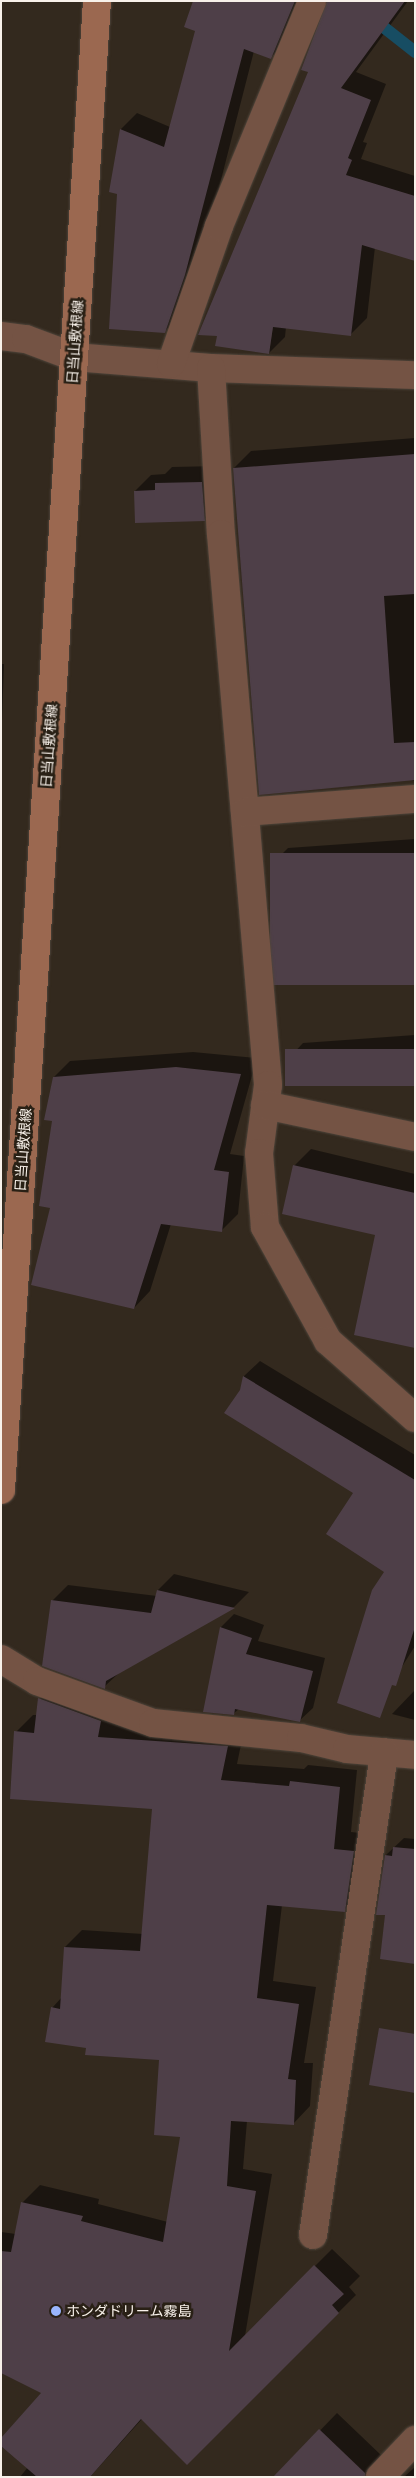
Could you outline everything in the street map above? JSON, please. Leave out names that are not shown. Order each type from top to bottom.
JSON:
[{"type":"main road","name":"日当山敷根線","points":[[1,1490],[98,1]]},
{"type":"street","points":[[171,364],[219,226],[312,1]]},
{"type":"street","points":[[1,336],[26,338],[74,357],[211,368],[415,375]]},
{"type":"street","points":[[211,368],[221,534],[268,1085],[259,1152],[265,1227],[328,1341],[415,1418]]},
{"type":"street","points":[[245,812],[415,799]]},
{"type":"street","points":[[265,1105],[415,1137]]},
{"type":"street","points":[[1,1659],[37,1681],[153,1723],[301,1738],[347,1749],[415,1755]]},
{"type":"street","points":[[313,2235],[384,1752]]},
{"type":"street","points":[[380,2477],[415,2440]]},
{"type":"building","points":[[193,1],[295,1],[271,59],[244,49],[185,275],[165,333],[109,329],[117,194],[109,192],[120,129],[164,147],[195,31],[184,27]]},
{"type":"building","points":[[327,1],[405,1],[341,88],[371,100],[348,158],[352,160],[346,175],[415,196],[415,261],[362,245],[351,336],[273,327],[269,354],[215,346],[217,336],[198,335],[308,72],[301,70]]},
{"type":"building","points":[[415,454],[415,594],[384,596],[394,743],[415,742],[415,780],[259,795],[233,468]]},
{"type":"building","points":[[202,482],[205,521],[135,523],[134,491],[155,490],[155,483]]},
{"type":"building","points":[[270,853],[415,853],[415,985],[270,985]]},
{"type":"building","points":[[285,1049],[415,1049],[415,1086],[285,1086]]},
{"type":"building","points":[[176,1067],[241,1074],[214,1170],[229,1172],[222,1232],[161,1224],[134,1309],[31,1285],[50,1208],[39,1206],[52,1121],[44,1120],[53,1077]]},
{"type":"building","points":[[293,1165],[415,1193],[415,1348],[354,1335],[375,1235],[282,1214]]},
{"type":"building","points":[[243,1376],[415,1480],[415,1627],[396,1686],[392,1685],[380,1718],[337,1703],[372,1590],[384,1572],[326,1534],[353,1493],[224,1413],[240,1390]]},
{"type":"building","points":[[157,1590],[235,1608],[106,1681],[105,1689],[42,1666],[51,1600],[151,1613]]},
{"type":"building","points":[[220,1627],[252,1638],[246,1654],[313,1671],[300,1722],[235,1709],[234,1715],[203,1712]]},
{"type":"building","points":[[38,1698],[101,1721],[98,1737],[228,1746],[221,1780],[289,1786],[290,1781],[340,1787],[334,1849],[354,1851],[345,1912],[267,1905],[257,1998],[299,2004],[288,2079],[296,2080],[294,2125],[231,2121],[227,2186],[256,2191],[229,2351],[314,2265],[344,2294],[332,2305],[339,2313],[187,2465],[141,2419],[90,2477],[37,2477],[1,2446],[1,2438],[41,2393],[1,2373],[1,2251],[11,2252],[21,2202],[83,2216],[81,2221],[163,2242],[180,2137],[154,2135],[159,2060],[85,2055],[86,2048],[45,2042],[51,2007],[60,2009],[64,1947],[140,1951],[152,1809],[10,1799],[14,1731],[34,1733]]},
{"type":"building","points":[[393,1847],[415,1849],[415,1964],[380,1959],[385,1915],[376,1915],[385,1855],[392,1856]]},
{"type":"building","points":[[379,2028],[415,2034],[415,2093],[369,2085]]},
{"type":"building","points":[[319,2429],[365,2473],[365,2477],[273,2477]]},
{"type":"waterway","points":[[372,18],[415,52]]},
{"type":"place","name":"ホンダドリーム霧島","points":[[56,2311]]}]
